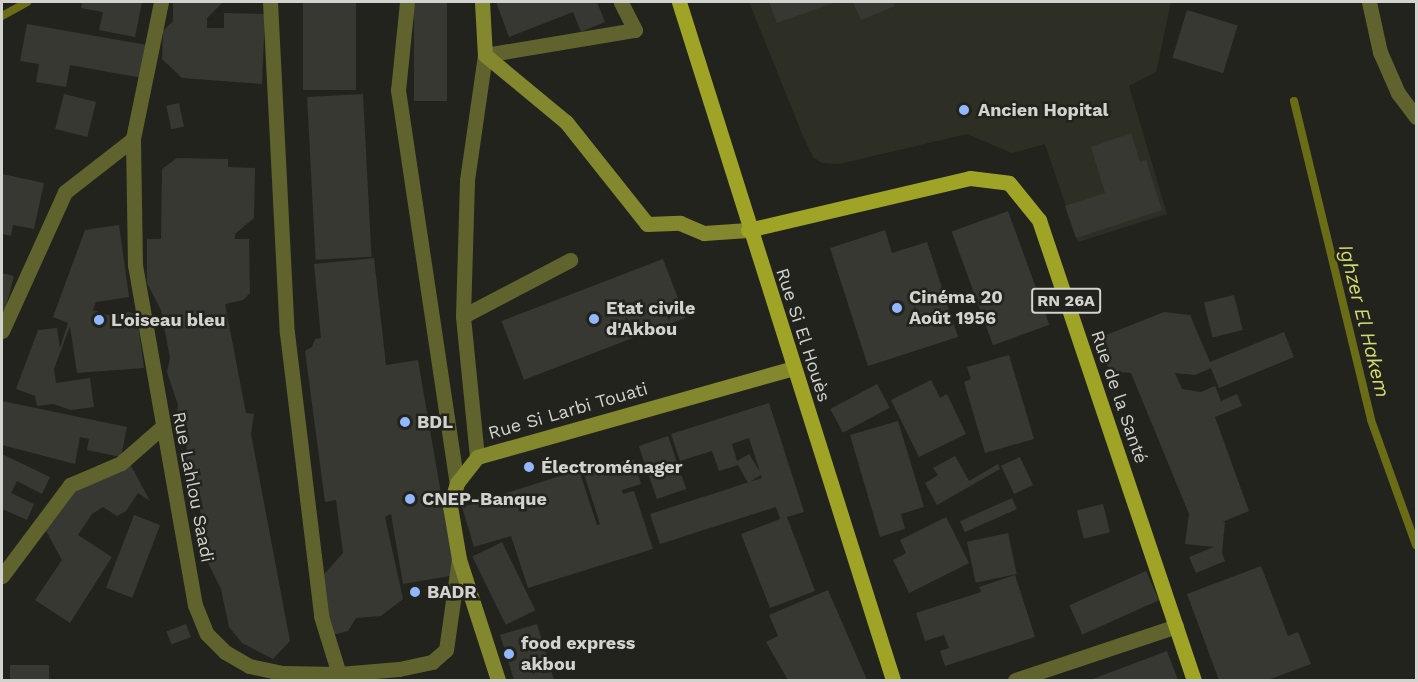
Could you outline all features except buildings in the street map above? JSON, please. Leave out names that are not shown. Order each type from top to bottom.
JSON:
[{"type":"main road","name":"Rue Si El Houès","points":[[679,2],[748,230],[893,681]]},
{"type":"main road","name":"Rue de la Santé","points":[[748,230],[970,178],[1009,183],[1039,220],[1194,681]]},
{"type":"street","name":"Rue Lahlou Saadi","points":[[161,2],[133,139],[135,265],[161,428],[195,605],[207,634],[225,652],[249,666],[281,673],[339,674],[432,662],[446,650],[459,559]]},
{"type":"street","points":[[270,2],[287,333],[321,616],[339,674]]},
{"type":"street","points":[[408,2],[398,90],[458,483]]},
{"type":"street","points":[[477,457],[463,316],[467,180],[485,55],[482,2]]},
{"type":"street","points":[[485,55],[635,30],[621,2]]},
{"type":"street","points":[[1369,2],[1380,52],[1398,93],[1416,117]]},
{"type":"street","points":[[485,55],[566,122],[647,224],[680,223],[704,233],[748,230]]},
{"type":"street","points":[[2,331],[65,192],[133,139]]},
{"type":"street","points":[[463,316],[570,260]]},
{"type":"street","name":"Rue Si Larbi Touati","points":[[498,681],[459,559],[450,506],[458,483],[477,457],[794,368]]},
{"type":"street","points":[[2,576],[70,485],[120,463],[161,428]]},
{"type":"street","points":[[1015,681],[1176,626]]},
{"type":"shaded area","name":"Ancien Hopital","points":[[749,2],[1171,2],[1156,72],[1129,86],[1167,214],[1078,242],[1045,144],[1012,153],[967,134],[839,164],[822,163],[813,157],[803,136]]},
{"type":"waterway","points":[[2,16],[27,2]]},
{"type":"waterway","name":"Ighzer El Hakem","points":[[1294,101],[1371,420],[1416,545]]},
{"type":"place","name":"Ancien Hopital","points":[[964,110]]},
{"type":"place","name":"Cinéma 20 Août 1956","points":[[897,308]]},
{"type":"place","name":"Etat civile d'Akbou","points":[[594,319]]},
{"type":"place","name":"L'oiseau bleu","points":[[99,320]]},
{"type":"place","name":"BDL","points":[[405,422]]},
{"type":"place","name":"Électroménager","points":[[529,467]]},
{"type":"place","name":"CNEP-Banque","points":[[410,499]]},
{"type":"place","name":"BADR","points":[[415,592]]},
{"type":"place","name":"food express akbou","points":[[509,654]]}]
